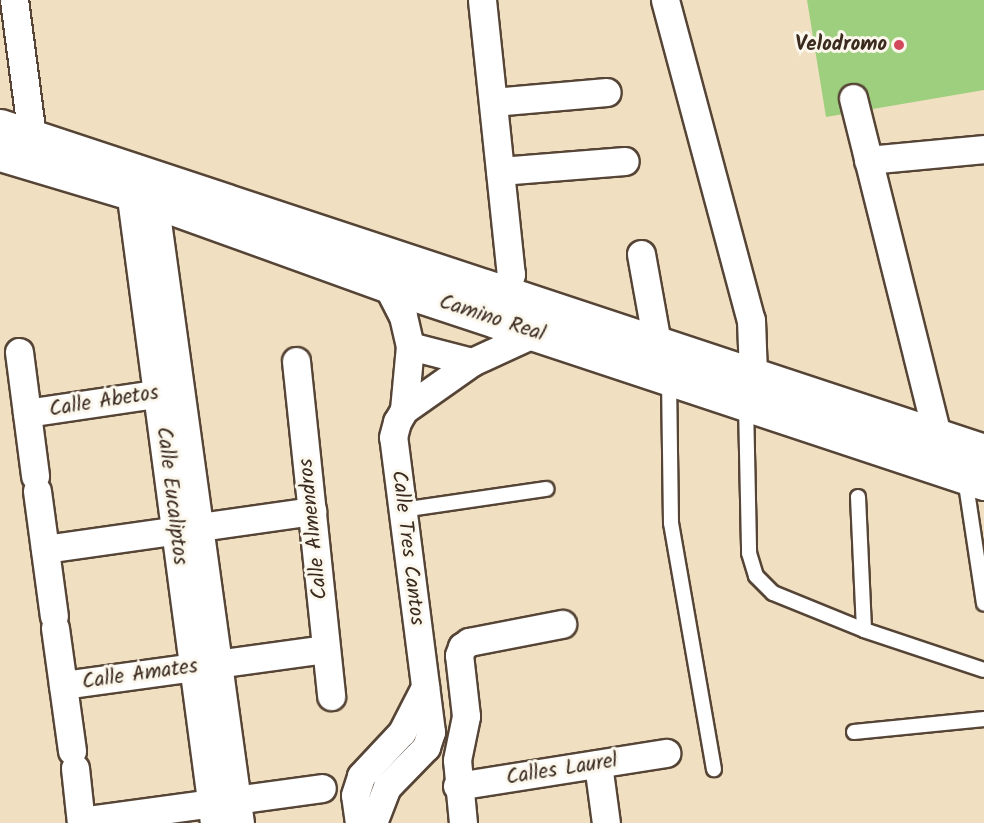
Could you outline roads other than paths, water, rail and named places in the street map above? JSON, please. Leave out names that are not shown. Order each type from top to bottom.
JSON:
[{"type":"street","points":[[14,0],[32,137]]},
{"type":"street","points":[[482,0],[511,274],[506,293]]},
{"type":"street","points":[[665,0],[751,320],[750,389]]},
{"type":"street","points":[[493,102],[607,92]]},
{"type":"street","points":[[853,98],[937,435]]},
{"type":"street","name":"Camino Real","points":[[0,126],[32,137],[141,185],[387,269],[535,333],[669,357]]},
{"type":"street","points":[[868,160],[984,149]]},
{"type":"street","name":"Camino Real","points":[[0,154],[141,185]]},
{"type":"street","points":[[501,171],[625,161]]},
{"type":"street","name":"Calle Eucaliptos","points":[[141,185],[226,812]]},
{"type":"street","points":[[641,254],[669,357]]},
{"type":"street","name":"Camino Real","points":[[387,269],[506,293],[750,389],[978,470]]},
{"type":"street","name":"Calle Tres Cantos","points":[[373,823],[387,787],[430,740],[393,437],[404,410],[410,346],[403,316],[387,269]]},
{"type":"street","points":[[404,410],[472,362],[535,333]]},
{"type":"street","points":[[410,346],[472,362]]},
{"type":"street","points":[[19,352],[81,822],[226,812],[322,788]]},
{"type":"street","name":"Calle Almendros","points":[[296,361],[331,696]]},
{"type":"street","name":"Camino Real","points":[[750,389],[937,435],[978,470]]},
{"type":"street","name":"Calle Abetos","points":[[27,413],[169,392]]},
{"type":"street","points":[[45,549],[312,511]]},
{"type":"street","points":[[463,823],[457,786],[457,760],[466,716],[459,655],[462,647],[470,642],[562,624]]},
{"type":"street","name":"Calle Amates","points":[[63,685],[326,649]]},
{"type":"street","points":[[359,823],[355,795],[361,776],[402,732],[425,687]]},
{"type":"street","name":"Calles Laurel","points":[[457,786],[666,753]]},
{"type":"street","points":[[597,764],[606,823]]},
{"type":"lane","points":[[669,357],[671,523],[714,769]]},
{"type":"lane","points":[[750,389],[749,553],[756,576],[772,593],[864,630],[984,670]]},
{"type":"lane","points":[[978,470],[984,595]]},
{"type":"lane","points":[[402,510],[546,489]]},
{"type":"lane","points":[[858,497],[864,630]]},
{"type":"lane","points":[[854,732],[984,719]]},
{"type":"place","name":"Velodromo","points":[[899,45]]}]
